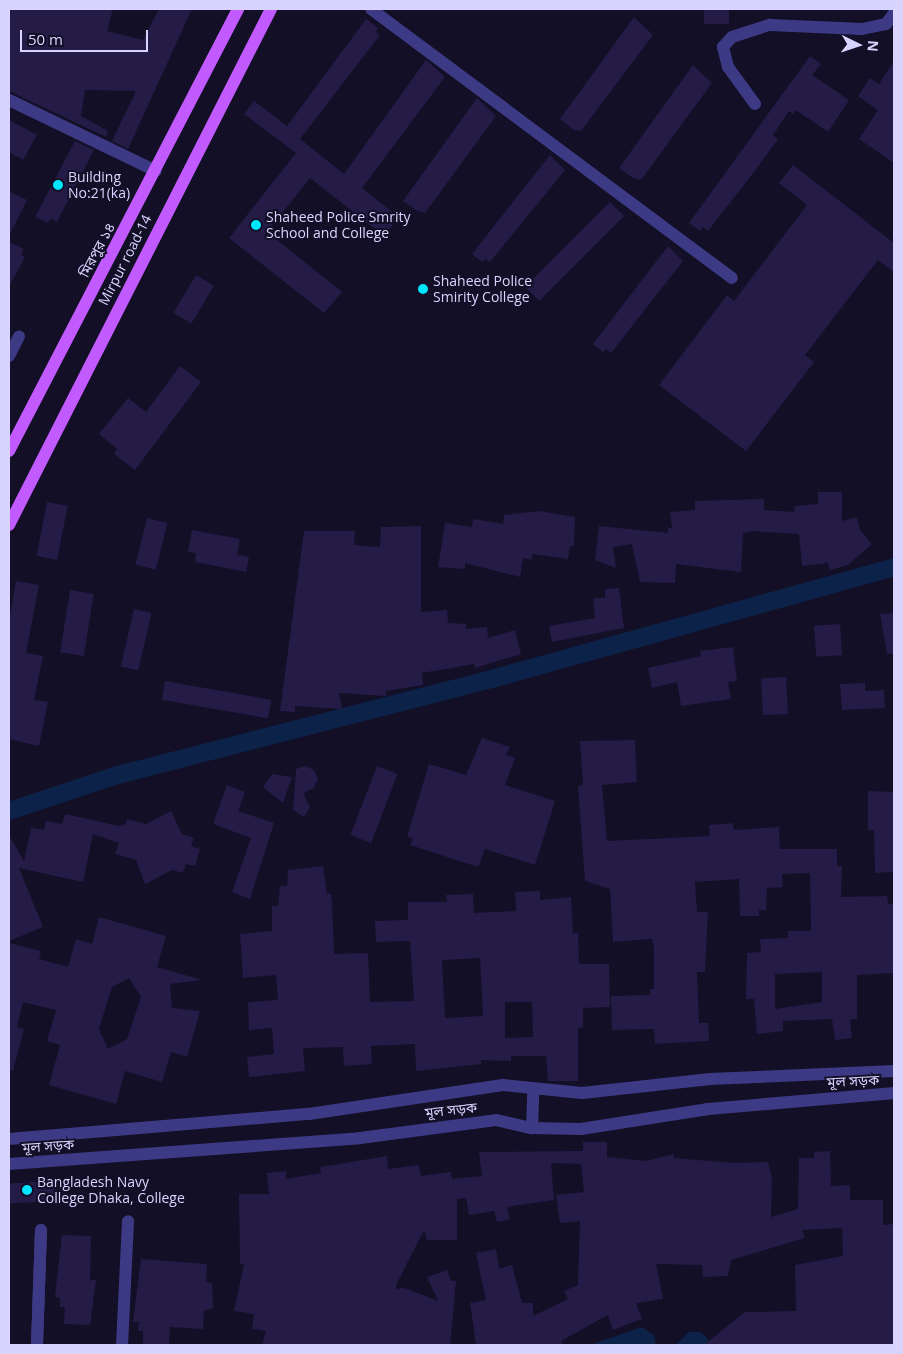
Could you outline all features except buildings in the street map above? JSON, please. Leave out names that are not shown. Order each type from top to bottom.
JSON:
[{"type":"main road","name":"মিরপুর ১৪","points":[[9,451],[156,171],[238,9]]},
{"type":"main road","name":"Mirpur road-14","points":[[9,525],[271,9]]},
{"type":"street","points":[[371,9],[732,278]]},
{"type":"street","points":[[755,104],[728,67],[723,48],[732,37],[770,25],[862,29],[886,24],[894,13]]},
{"type":"street","points":[[9,100],[156,171]]},
{"type":"street","points":[[9,356],[19,336]]},
{"type":"street","name":"মূল সড়ক","points":[[9,1139],[309,1114],[503,1085],[533,1090],[582,1093],[710,1079],[894,1071]]},
{"type":"street","points":[[532,1128],[533,1090]]},
{"type":"street","name":"মূল সড়ক","points":[[9,1164],[360,1138],[455,1123],[496,1120],[532,1128],[581,1129],[708,1108],[894,1093]]},
{"type":"street","points":[[122,1345],[128,1221]]},
{"type":"street","points":[[37,1345],[41,1235]]},
{"type":"water","points":[[642,1327],[654,1335],[656,1345],[590,1345]]},
{"type":"water","points":[[689,1332],[701,1332],[708,1339],[708,1345],[676,1345]]},
{"type":"waterway","points":[[9,811],[114,776],[484,681],[894,567]]},
{"type":"place","name":"Building No:21(ka)","points":[[58,185]]},
{"type":"place","name":"Shaheed Police Smrity School and College","points":[[256,225]]},
{"type":"place","name":"Shaheed Police Smirity College","points":[[423,289]]},
{"type":"place","name":"Bangladesh Navy College Dhaka, College","points":[[27,1190]]}]
